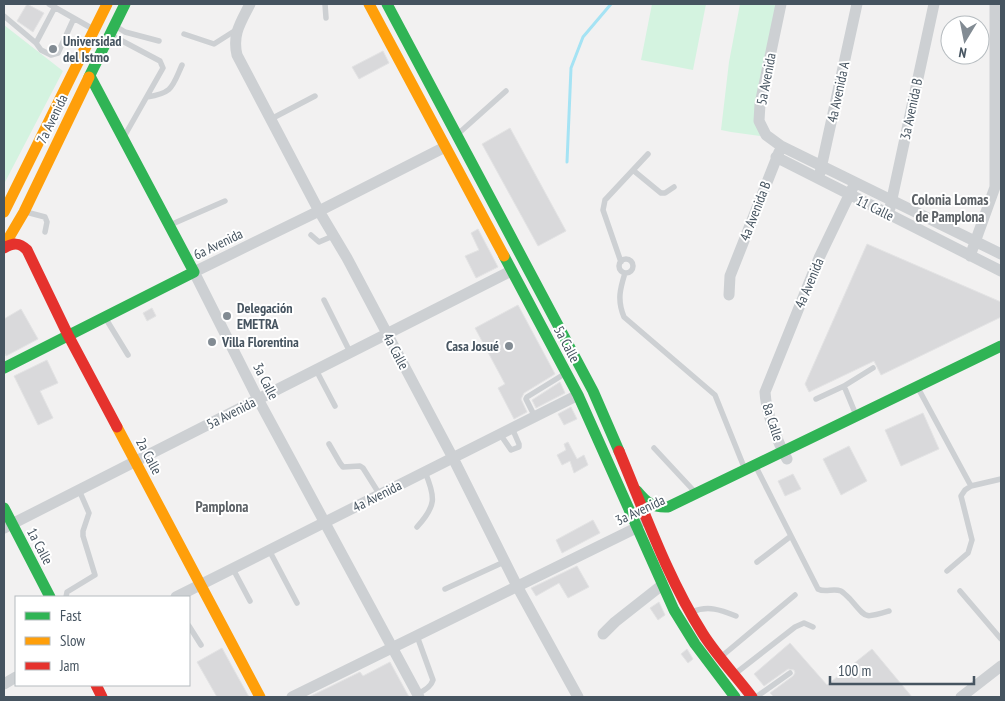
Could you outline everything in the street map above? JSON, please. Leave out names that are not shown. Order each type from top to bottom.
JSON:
[{"type":"main road","name":"7a Avenida","points":[[4,212],[108,4]]},
{"type":"main road","name":"7a Avenida","points":[[4,247],[24,212],[125,4]]},
{"type":"main road","name":"5a Calle","points":[[369,4],[578,395],[674,610],[693,641],[735,697]]},
{"type":"main road","name":"5a Calle","points":[[387,4],[593,391],[667,568],[687,608],[704,636],[752,697]]},
{"type":"main road","name":"3a Calle","points":[[90,76],[194,272]]},
{"type":"main road","name":"2a Calle","points":[[4,247],[12,243],[18,243],[27,250],[68,335],[260,697]]},
{"type":"main road","name":"6a Avenida","points":[[4,368],[194,272]]},
{"type":"main road","name":"3a Avenida","points":[[785,455],[856,415],[919,390],[1001,346]]},
{"type":"main road","name":"3a Avenida","points":[[635,489],[652,506],[658,508],[668,507],[785,455],[1001,350]]},
{"type":"main road","name":"3a Avenida","points":[[636,528],[753,469]]},
{"type":"main road","name":"1a Calle","points":[[4,508],[8,526],[49,596]]},
{"type":"main road","points":[[674,610],[687,608]]},
{"type":"street","name":"4a Calle","points":[[250,4],[238,28],[234,44],[238,55],[319,211],[347,258],[453,458],[504,562],[578,697]]},
{"type":"street","name":"5a Avenida","points":[[780,4],[760,104],[759,121],[766,135],[781,146]]},
{"type":"street","name":"4a Avenida A","points":[[818,179],[823,166],[857,4]]},
{"type":"street","name":"3a Avenida B","points":[[888,214],[934,4]]},
{"type":"street","points":[[970,256],[995,187],[995,4]]},
{"type":"street","name":"4a Avenida B","points":[[730,295],[730,276],[781,146]]},
{"type":"street","name":"11 Calle","points":[[781,146],[1001,254]]},
{"type":"street","name":"6a Avenida","points":[[194,272],[445,147]]},
{"type":"street","name":"11 Calle","points":[[776,157],[1001,271]]},
{"type":"street","name":"4a Avenida","points":[[767,384],[819,258],[855,183]]},
{"type":"street","name":"5a Avenida","points":[[8,526],[511,271]]},
{"type":"street","name":"3a Calle","points":[[194,272],[258,399],[326,522],[418,696]]},
{"type":"street","name":"8a Calle","points":[[767,384],[765,401],[785,455]]},
{"type":"street","name":"4a Avenida","points":[[178,596],[578,395]]},
{"type":"street","points":[[636,528],[640,522],[639,503]]},
{"type":"street","name":"3a Avenida","points":[[292,697],[636,528]]},
{"type":"street","points":[[603,634],[615,622],[662,585]]},
{"type":"street","points":[[961,697],[1001,666]]},
{"type":"lane","points":[[325,4],[326,18]]},
{"type":"lane","points":[[36,43],[52,5],[95,30]]},
{"type":"lane","points":[[4,16],[36,43],[41,50],[51,55],[58,53],[74,18]]},
{"type":"lane","points":[[184,34],[214,44],[238,28]]},
{"type":"lane","points":[[113,31],[126,32],[159,41]]},
{"type":"lane","points":[[113,31],[160,61],[163,68],[122,139]]},
{"type":"lane","points":[[147,97],[160,95],[172,89],[182,65]]},
{"type":"lane","points":[[457,134],[465,130],[506,91]]},
{"type":"lane","points":[[271,119],[315,96]]},
{"type":"lane","points":[[625,272],[620,268],[621,262],[603,210],[605,200],[648,154]]},
{"type":"lane","points":[[633,170],[661,193],[674,187]]},
{"type":"lane","points":[[168,226],[225,201]]},
{"type":"lane","points":[[24,212],[45,217],[47,222],[45,232]]},
{"type":"lane","points":[[311,236],[319,242],[334,236]]},
{"type":"lane","points":[[621,262],[627,259],[633,264],[632,270],[625,272]]},
{"type":"lane","points":[[625,272],[619,291],[620,308],[624,317],[715,395],[736,450],[768,488],[818,589],[823,591],[840,591],[849,597],[862,614],[867,616],[889,611]]},
{"type":"lane","points":[[324,300],[350,352]]},
{"type":"lane","points":[[104,317],[128,355]]},
{"type":"lane","points":[[816,399],[844,386],[873,368]]},
{"type":"lane","points":[[316,370],[335,406]]},
{"type":"lane","points":[[535,417],[526,399],[527,397],[566,373]]},
{"type":"lane","points":[[844,386],[856,415]]},
{"type":"lane","points":[[919,390],[971,486]]},
{"type":"lane","points":[[500,434],[510,449],[519,447],[512,428]]},
{"type":"lane","points":[[329,444],[343,467],[360,466],[363,468],[380,495]]},
{"type":"lane","points":[[654,448],[696,493]]},
{"type":"lane","points":[[417,527],[429,513],[433,500],[425,472]]},
{"type":"lane","points":[[947,571],[968,553],[972,540],[961,496],[971,486],[1001,479]]},
{"type":"lane","points":[[66,596],[67,592],[95,575],[82,531],[88,513],[79,490]]},
{"type":"lane","points":[[757,562],[791,536]]},
{"type":"lane","points":[[269,550],[297,603]]},
{"type":"lane","points":[[445,589],[504,562]]},
{"type":"lane","points":[[233,568],[250,601]]},
{"type":"lane","points":[[960,591],[1001,639]]},
{"type":"lane","points":[[720,657],[795,595]]},
{"type":"lane","points":[[687,608],[719,609],[736,616]]},
{"type":"lane","points":[[734,674],[795,627],[804,624],[813,627]]},
{"type":"lane","points":[[190,628],[201,646]]},
{"type":"lane","points":[[417,636],[433,680],[432,684],[418,696]]},
{"type":"lane","points":[[756,697],[790,673]]},
{"type":"green space","points":[[652,4],[706,4],[693,70],[641,60]]},
{"type":"green space","points":[[740,4],[777,4],[760,136],[721,130],[729,62]]},
{"type":"green space","points":[[4,25],[63,71],[4,184]]},
{"type":"building","points":[[27,4],[44,13],[33,32],[17,21]]},
{"type":"building","points":[[383,51],[389,63],[359,79],[352,67]]},
{"type":"building","points":[[510,128],[566,231],[538,246],[482,144]]},
{"type":"building","points":[[478,229],[498,267],[476,278],[465,256],[479,250],[471,233]]},
{"type":"building","points":[[867,244],[1001,302],[1001,317],[881,375],[874,361],[809,392],[805,384]]},
{"type":"building","name":"Casa Josué","points":[[518,305],[555,374],[524,393],[521,399],[527,412],[514,419],[498,388],[505,384],[475,328]]},
{"type":"building","points":[[152,308],[156,316],[147,321],[143,313]]},
{"type":"building","points":[[21,309],[38,339],[6,356],[4,352],[4,319]]},
{"type":"building","points":[[47,360],[58,383],[40,391],[53,418],[38,425],[14,376]]},
{"type":"building","points":[[560,382],[565,393],[536,408],[532,400]]},
{"type":"building","points":[[571,407],[577,419],[564,425],[558,414]]},
{"type":"building","points":[[923,413],[939,449],[901,466],[885,430]]},
{"type":"building","points":[[568,442],[577,459],[584,455],[588,465],[574,473],[570,461],[562,465],[557,455],[566,450],[564,444]]},
{"type":"building","points":[[849,446],[867,481],[841,495],[823,459]]},
{"type":"building","points":[[793,474],[801,489],[785,496],[778,481]]},
{"type":"building","points":[[593,520],[600,533],[562,553],[556,540]]},
{"type":"building","points":[[577,566],[589,587],[568,598],[559,583],[536,596],[531,588]]},
{"type":"building","points":[[659,602],[665,615],[658,620],[650,608]]},
{"type":"building","points":[[790,643],[827,685],[872,649],[912,697],[774,697],[770,693],[793,676],[794,670],[788,669],[764,686],[754,674]]},
{"type":"building","points":[[222,648],[249,697],[217,697],[197,662]]},
{"type":"building","points":[[687,649],[693,659],[688,663],[681,654]]},
{"type":"building","points":[[390,662],[409,697],[309,697],[360,672],[363,676]]},
{"type":"waterway","points":[[567,162],[571,68],[583,37],[611,4]]},
{"type":"traffic: fast","points":[[89,77],[125,4]]},
{"type":"traffic: fast","points":[[387,4],[593,391],[619,451]]},
{"type":"traffic: fast","points":[[4,368],[194,272],[90,76]]},
{"type":"traffic: fast","points":[[504,256],[578,395],[674,610],[695,644],[735,697]]},
{"type":"traffic: fast","points":[[637,491],[650,504],[668,507],[1001,346]]},
{"type":"traffic: fast","points":[[4,508],[49,596]]},
{"type":"traffic: slow","points":[[4,212],[107,4]]},
{"type":"traffic: slow","points":[[369,4],[504,256]]},
{"type":"traffic: slow","points":[[4,246],[24,212],[89,77]]},
{"type":"traffic: slow","points":[[117,427],[260,697]]},
{"type":"traffic: jam","points":[[4,248],[16,244],[27,250],[68,335],[117,427]]},
{"type":"traffic: jam","points":[[619,451],[678,590],[714,650],[752,697]]},
{"type":"traffic: jam","points":[[96,686],[102,697]]},
{"type":"place","name":"Universidad del Istmo","points":[[53,49]]},
{"type":"place","name":"Delegación EMETRA","points":[[227,316]]},
{"type":"place","name":"Villa Florentina","points":[[212,342]]},
{"type":"place","name":"Casa Josué","points":[[509,346]]},
{"type":"district","name":"Colonia Lomas de Pamplona","points":[[950,208]]},
{"type":"district","name":"Pamplona","points":[[222,506]]}]
